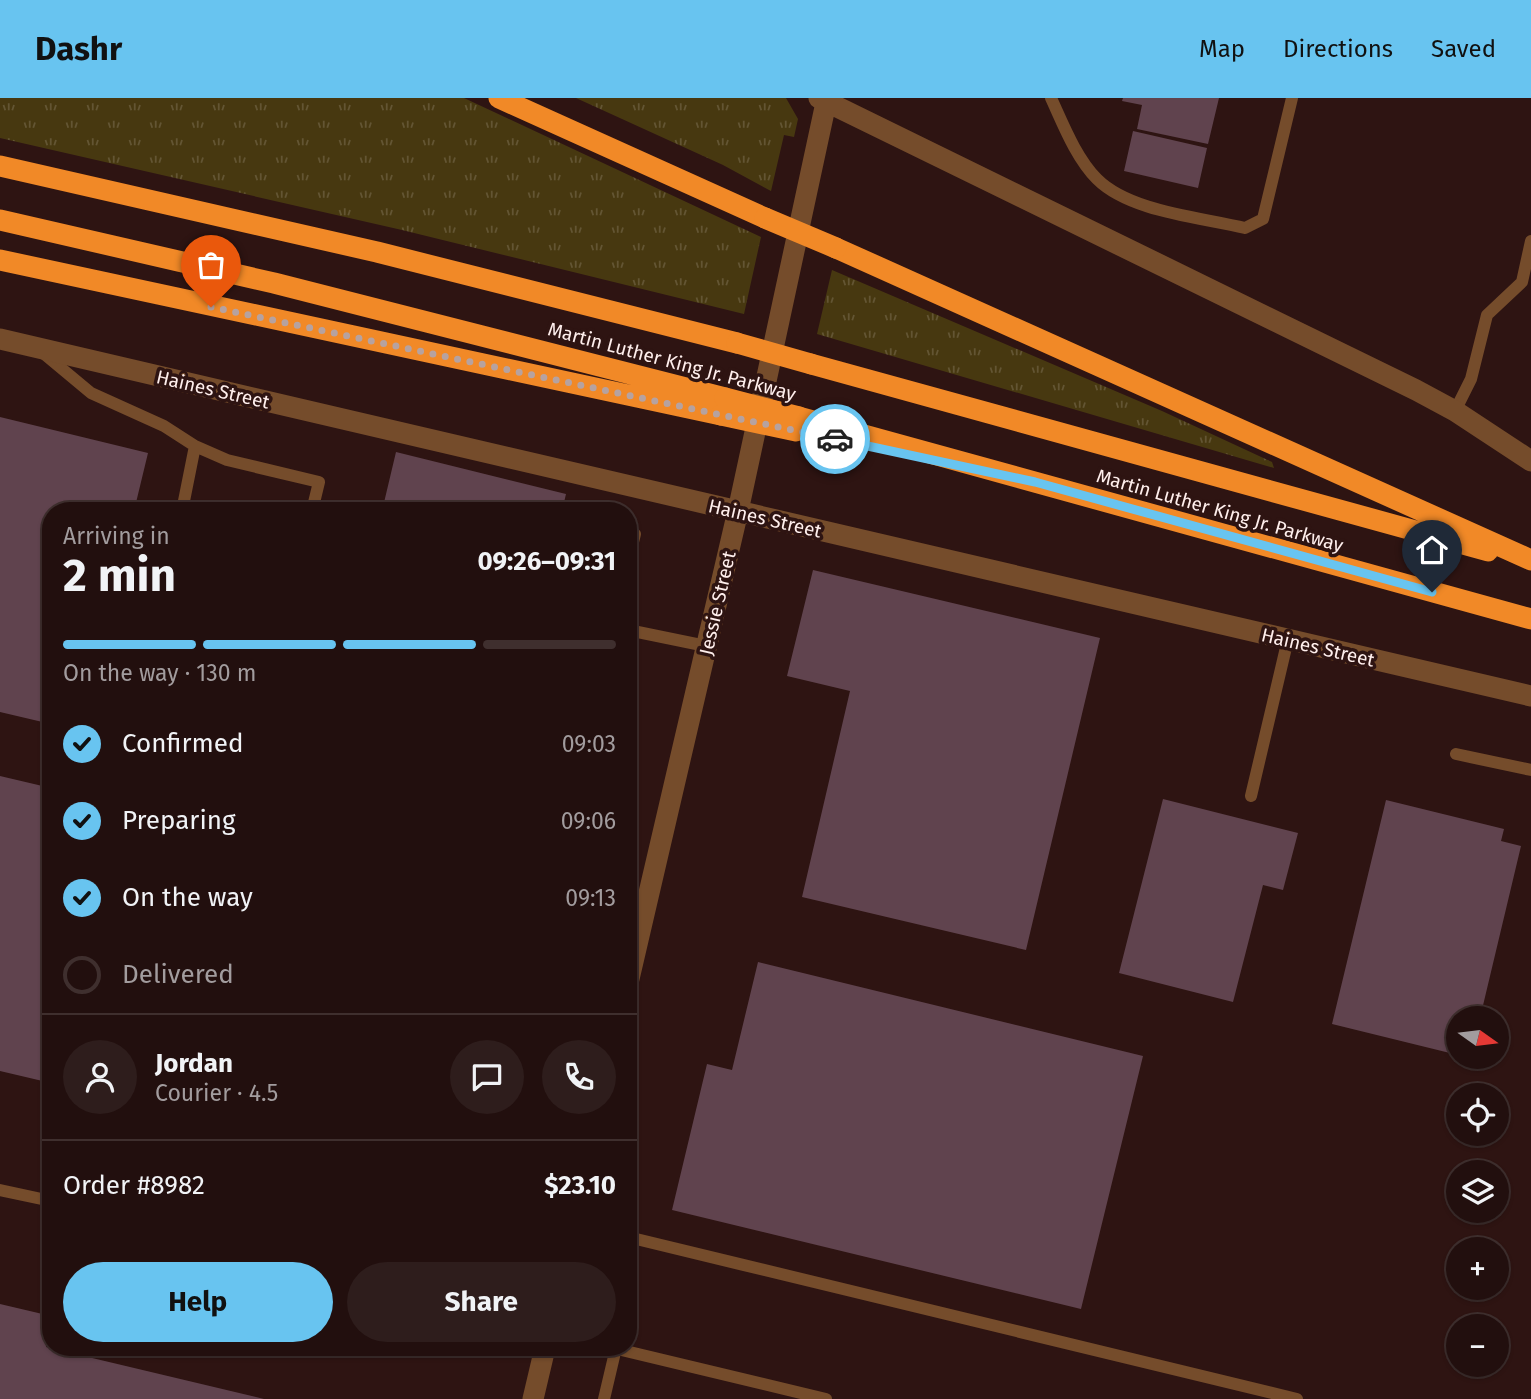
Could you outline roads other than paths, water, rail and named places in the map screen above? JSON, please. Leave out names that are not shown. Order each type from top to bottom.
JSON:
[{"type":"highway","points":[[499,98],[1531,561]]},
{"type":"highway","name":"Martin Luther King Jr. Parkway","points":[[0,166],[321,238],[737,343],[1299,501],[1531,561]]},
{"type":"highway","name":"Martin Luther King Jr. Parkway","points":[[0,220],[299,289],[723,407],[1035,482],[1531,619]]},
{"type":"highway","points":[[0,260],[723,407]]},
{"type":"street","points":[[824,99],[1455,411],[1531,461]]},
{"type":"street","name":"Jessie Street","points":[[637,929],[738,511],[824,99]]},
{"type":"street","name":"Haines Street","points":[[0,340],[1531,696]]},
{"type":"street","points":[[533,1399],[543,1356]]},
{"type":"lane","points":[[1051,98],[1068,133],[1096,178],[1127,201],[1245,228],[1263,219],[1292,98]]},
{"type":"lane","points":[[1455,411],[1471,379],[1488,315],[1526,283],[1531,242]]},
{"type":"lane","points":[[37,348],[91,393],[164,426],[195,446],[228,460],[319,482],[315,502]]},
{"type":"lane","points":[[184,502],[195,446]]},
{"type":"lane","points":[[637,632],[706,646]]},
{"type":"lane","points":[[1251,796],[1287,639]]},
{"type":"lane","points":[[1456,754],[1531,770]]},
{"type":"lane","points":[[0,1190],[42,1199]]},
{"type":"lane","points":[[637,1239],[1297,1399]]},
{"type":"lane","points":[[637,1354],[826,1399]]},
{"type":"lane","points":[[604,1399],[612,1356]]}]
